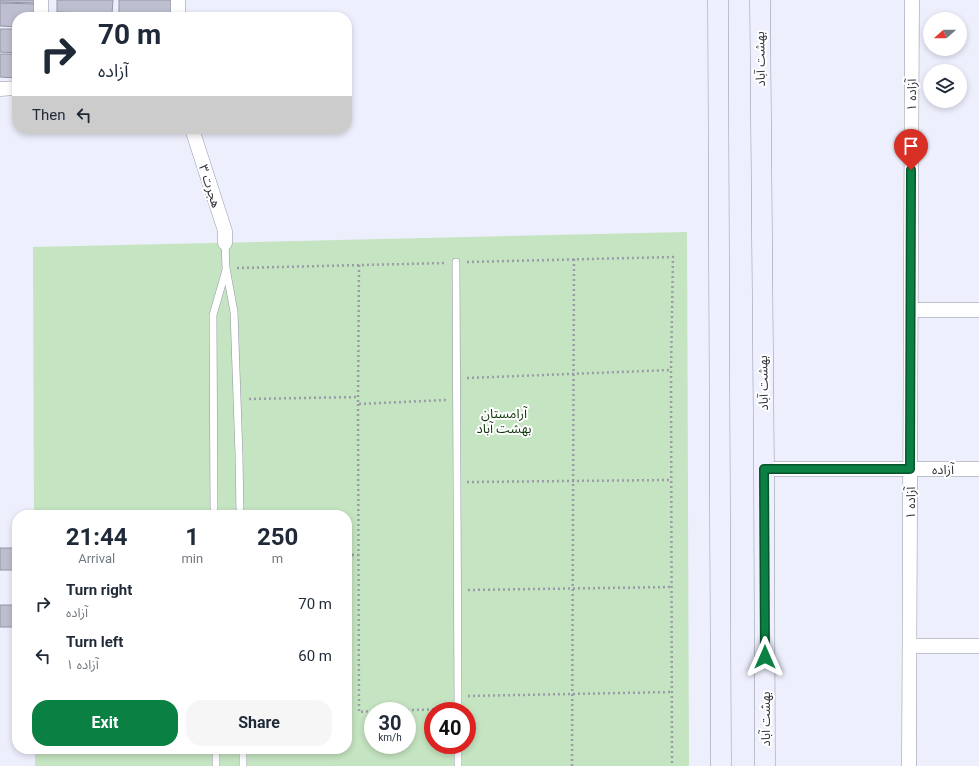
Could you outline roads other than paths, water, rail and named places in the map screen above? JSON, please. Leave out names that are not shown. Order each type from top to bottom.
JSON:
[{"type":"street","points":[[41,0],[41,12]]},
{"type":"street","points":[[178,0],[178,12]]},
{"type":"street","points":[[718,0],[721,766]]},
{"type":"street","name":"بهشت آباد","points":[[760,0],[765,766]]},
{"type":"street","name":"آزاده ۱","points":[[909,766],[912,0]]},
{"type":"street","points":[[0,89],[12,88]]},
{"type":"street","name":"هجرت ۳","points":[[194,134],[225,231],[225,243]]},
{"type":"street","points":[[911,310],[979,310]]},
{"type":"street","name":"آزاده","points":[[764,469],[979,469]]},
{"type":"street","points":[[910,646],[979,646]]},
{"type":"lane","points":[[225,243],[226,268],[234,312],[240,510]]},
{"type":"lane","points":[[456,262],[458,702]]},
{"type":"lane","points":[[214,510],[213,314],[226,268]]},
{"type":"lane","points":[[216,754],[216,766]]},
{"type":"lane","points":[[242,754],[243,766]]},
{"type":"lane","points":[[458,754],[458,766]]},
{"type":"park label","name":"آرامستان بهشت آباد","points":[[504,420]]}]
